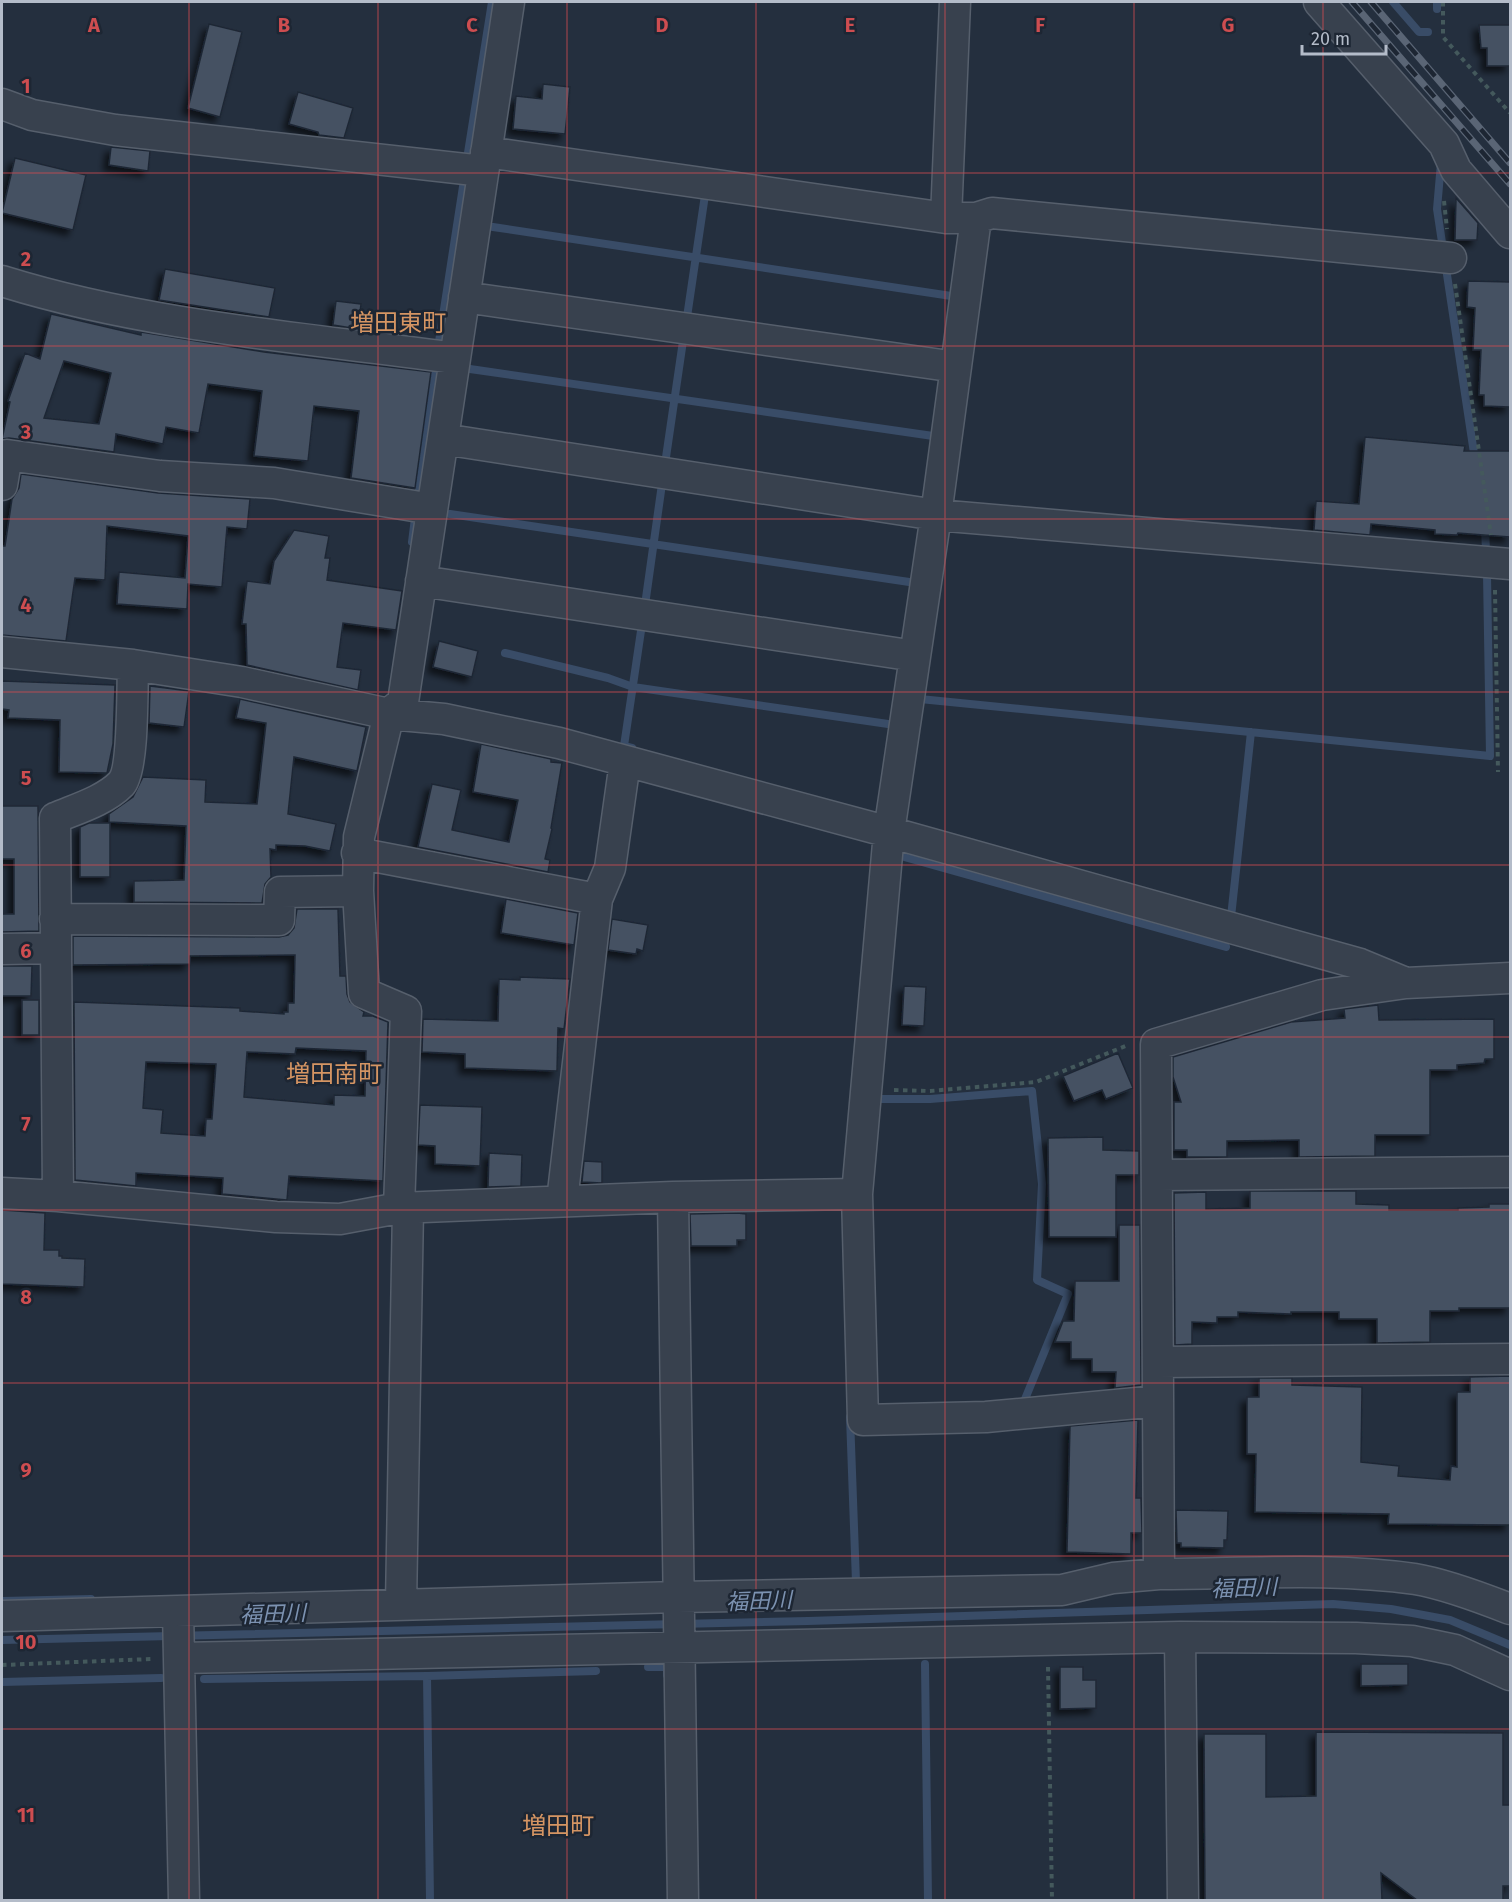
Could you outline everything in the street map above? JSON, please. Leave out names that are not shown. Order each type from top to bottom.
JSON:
[{"type":"street","points":[[401,1605],[406,1011],[364,993],[358,891],[358,837],[389,714],[403,702],[509,2]]},
{"type":"street","points":[[946,218],[955,2]]},
{"type":"street","points":[[1319,2],[1444,144],[1455,170],[1510,233]]},
{"type":"street","points":[[2,104],[32,115],[115,130],[485,162],[946,218],[976,218],[992,213],[1451,258]]},
{"type":"street","points":[[976,218],[936,515],[889,832],[857,1194],[863,1420],[986,1417],[1158,1401]]},
{"type":"street","points":[[2,281],[51,296],[197,324],[455,358]]},
{"type":"street","points":[[464,297],[956,367]]},
{"type":"street","points":[[442,439],[936,515],[1503,564]]},
{"type":"street","points":[[2,485],[7,455],[160,476],[273,483],[432,509]]},
{"type":"street","points":[[421,581],[915,656]]},
{"type":"street","points":[[2,652],[133,665],[242,682],[389,714],[444,719],[559,743],[889,832],[1360,964],[1406,983]]},
{"type":"street","points":[[58,1196],[55,818],[106,795],[122,783],[129,762],[133,665]]},
{"type":"street","points":[[562,1201],[597,899],[610,868],[625,762]]},
{"type":"street","points":[[357,854],[597,899]]},
{"type":"street","points":[[2,950],[56,934],[279,920],[280,892],[358,891]]},
{"type":"street","points":[[1160,1574],[1156,1044],[1322,995],[1406,983],[1510,978]]},
{"type":"street","points":[[1157,1175],[1510,1172]]},
{"type":"street","points":[[2,1193],[58,1196],[276,1217],[330,1219],[404,1208],[673,1197],[857,1194]]},
{"type":"street","points":[[673,1197],[682,1900]]},
{"type":"street","points":[[1158,1362],[1510,1359]]},
{"type":"street","points":[[2,1616],[179,1637],[679,1622],[1062,1590],[1113,1578],[1160,1574],[1358,1573],[1417,1580],[1485,1599],[1510,1609]]},
{"type":"street","points":[[179,1637],[401,1605],[679,1622],[1047,1640],[1180,1637],[1356,1638],[1412,1641],[1455,1650],[1510,1675]]},
{"type":"street","points":[[179,1637],[184,1900]]},
{"type":"street","points":[[1180,1637],[1183,1900]]},
{"type":"path","points":[[1443,2],[1443,37],[1510,113]]},
{"type":"path","points":[[1455,170],[1445,177],[1444,209],[1503,564],[1498,772]]},
{"type":"path","points":[[866,1089],[930,1091],[1036,1082],[1139,1040],[1156,1044]]},
{"type":"path","points":[[2,1665],[179,1637]]},
{"type":"path","points":[[1047,1640],[1052,1900]]},
{"type":"building","points":[[209,24],[242,32],[220,117],[188,108]]},
{"type":"building","points":[[1479,25],[1510,25],[1510,66],[1487,66],[1487,48],[1481,48]]},
{"type":"building","points":[[543,84],[570,87],[565,134],[513,129],[516,96],[542,99]]},
{"type":"building","points":[[298,92],[353,108],[344,138],[319,135],[318,132],[289,124]]},
{"type":"building","points":[[111,147],[150,151],[148,171],[109,165]]},
{"type":"building","points":[[15,158],[86,175],[73,230],[2,213]]},
{"type":"building","points":[[1456,198],[1478,223],[1477,240],[1455,240]]},
{"type":"building","points":[[165,269],[275,288],[269,317],[159,300]]},
{"type":"building","points":[[1468,281],[1510,282],[1510,407],[1484,406],[1484,395],[1479,395],[1481,350],[1473,350],[1475,308],[1467,307]]},
{"type":"building","points":[[336,301],[361,304],[358,329],[333,325]]},
{"type":"building","points":[[51,314],[141,335],[141,332],[264,352],[431,372],[415,488],[351,478],[359,411],[314,406],[308,461],[254,456],[262,391],[208,384],[199,433],[166,427],[163,444],[116,434],[114,452],[9,438],[2,439],[10,402],[8,401],[25,353],[40,359]],"holes":[[[64,361],[111,373],[99,424],[44,418]]]},
{"type":"building","points":[[1365,437],[1465,446],[1464,451],[1510,451],[1510,537],[1458,533],[1457,535],[1435,534],[1435,530],[1371,524],[1370,535],[1314,530],[1316,501],[1359,504]]},
{"type":"building","points":[[21,474],[158,493],[250,499],[247,529],[227,527],[222,587],[188,584],[187,609],[117,604],[119,572],[185,578],[188,536],[107,526],[105,580],[75,578],[66,641],[2,635],[2,546],[5,546],[12,499],[19,488]]},
{"type":"building","points":[[294,530],[329,536],[325,558],[330,558],[327,580],[402,591],[396,630],[343,623],[337,667],[361,670],[358,690],[247,665],[246,624],[242,624],[247,581],[270,584],[274,561]]},
{"type":"building","points":[[439,641],[478,651],[472,677],[433,667]]},
{"type":"building","points":[[2,681],[115,685],[113,744],[107,773],[59,772],[60,720],[8,718],[9,710],[2,709]]},
{"type":"building","points":[[150,686],[189,691],[184,727],[149,723]]},
{"type":"building","points":[[240,699],[366,727],[357,771],[294,757],[288,814],[336,824],[330,851],[305,846],[276,845],[276,850],[270,849],[271,877],[265,884],[262,903],[134,902],[134,881],[184,880],[186,826],[109,822],[109,814],[133,797],[143,777],[206,780],[205,802],[257,804],[266,723],[236,718]]},
{"type":"building","points":[[481,744],[562,763],[545,859],[550,860],[548,872],[418,847],[432,784],[461,790],[452,830],[509,842],[518,800],[473,792]]},
{"type":"building","points":[[2,806],[38,806],[39,931],[2,932],[2,914],[14,914],[14,859],[2,859]]},
{"type":"building","points":[[89,823],[110,823],[110,877],[80,877],[80,827]]},
{"type":"building","points":[[506,899],[578,913],[574,945],[501,933]]},
{"type":"building","points":[[297,909],[338,909],[340,976],[346,976],[350,1002],[364,1012],[363,1016],[373,1016],[388,1022],[383,1181],[289,1176],[287,1200],[222,1194],[223,1178],[136,1173],[136,1186],[75,1180],[74,1002],[240,1008],[240,1011],[284,1014],[288,1012],[288,1003],[294,1003],[295,955],[190,956],[190,964],[73,965],[73,936],[279,937],[288,935],[294,928]],"holes":[[[296,1048],[366,1051],[365,1096],[334,1095],[334,1105],[244,1097],[247,1052],[295,1054]],[[146,1062],[216,1064],[212,1119],[206,1119],[205,1136],[161,1133],[163,1110],[143,1108]]]},
{"type":"building","points":[[612,919],[648,925],[643,951],[637,949],[636,954],[608,950]]},
{"type":"building","points":[[2,966],[32,966],[31,996],[2,996]]},
{"type":"building","points":[[520,977],[570,979],[564,1029],[558,1028],[557,1071],[465,1068],[465,1054],[422,1052],[423,1019],[498,1021],[499,979],[520,980]]},
{"type":"building","points":[[904,986],[926,987],[924,1026],[902,1025]]},
{"type":"building","points":[[22,1000],[39,1000],[39,1035],[22,1035]]},
{"type":"building","points":[[1378,1005],[1379,1020],[1494,1019],[1494,1059],[1485,1059],[1484,1063],[1457,1065],[1457,1070],[1430,1070],[1430,1135],[1375,1135],[1375,1156],[1299,1157],[1299,1140],[1227,1141],[1227,1157],[1187,1157],[1187,1150],[1174,1150],[1174,1102],[1181,1102],[1173,1077],[1173,1057],[1291,1022],[1345,1018],[1344,1009]]},
{"type":"building","points":[[1118,1053],[1133,1088],[1106,1099],[1102,1090],[1074,1101],[1063,1076]]},
{"type":"building","points":[[420,1105],[482,1107],[480,1166],[435,1164],[435,1146],[418,1145]]},
{"type":"building","points":[[1103,1137],[1103,1150],[1139,1151],[1139,1175],[1116,1175],[1116,1237],[1049,1237],[1048,1138]]},
{"type":"building","points":[[489,1153],[522,1155],[521,1186],[488,1187]]},
{"type":"building","points":[[584,1161],[602,1162],[602,1183],[582,1182]]},
{"type":"building","points":[[1250,1191],[1356,1191],[1356,1204],[1389,1205],[1389,1210],[1458,1210],[1458,1208],[1489,1207],[1489,1204],[1510,1204],[1510,1308],[1459,1308],[1459,1311],[1430,1311],[1430,1342],[1377,1343],[1377,1319],[1339,1319],[1339,1312],[1291,1312],[1291,1314],[1238,1312],[1238,1317],[1217,1317],[1217,1323],[1192,1322],[1192,1344],[1175,1345],[1174,1193],[1206,1192],[1206,1209],[1250,1208]]},
{"type":"building","points":[[2,1210],[45,1213],[44,1250],[59,1250],[59,1256],[62,1258],[85,1259],[84,1287],[2,1284]]},
{"type":"building","points":[[690,1214],[746,1214],[746,1240],[737,1240],[737,1246],[691,1246]]},
{"type":"building","points":[[1119,1225],[1140,1225],[1141,1385],[1115,1388],[1116,1372],[1092,1372],[1092,1359],[1071,1359],[1071,1342],[1055,1342],[1063,1321],[1074,1321],[1075,1281],[1119,1281]]},
{"type":"building","points":[[1510,1376],[1510,1525],[1388,1524],[1389,1514],[1255,1512],[1256,1454],[1247,1454],[1247,1397],[1259,1397],[1259,1378],[1292,1378],[1292,1385],[1362,1387],[1361,1462],[1399,1466],[1398,1476],[1450,1480],[1451,1466],[1457,1467],[1457,1392],[1470,1392],[1470,1377]]},
{"type":"building","points":[[1138,1420],[1136,1498],[1141,1498],[1142,1533],[1131,1533],[1131,1554],[1067,1552],[1070,1426]]},
{"type":"building","points":[[1176,1510],[1228,1511],[1227,1540],[1224,1540],[1224,1548],[1181,1547],[1181,1543],[1177,1543]]},
{"type":"building","points":[[1361,1664],[1408,1664],[1408,1685],[1361,1686]]},
{"type":"building","points":[[1060,1667],[1083,1667],[1083,1680],[1096,1680],[1096,1708],[1060,1709]]},
{"type":"building","points":[[1316,1732],[1503,1733],[1503,1805],[1510,1805],[1510,1886],[1503,1886],[1503,1900],[1417,1900],[1381,1873],[1382,1900],[1205,1900],[1204,1734],[1266,1734],[1266,1797],[1316,1796]]},
{"type":"waterway","points":[[467,159],[492,2]]},
{"type":"waterway","points":[[1393,2],[1419,32],[1428,32]]},
{"type":"waterway","points":[[1437,2],[1437,9]]},
{"type":"waterway","points":[[1441,163],[1437,209],[1443,249]]},
{"type":"waterway","points":[[438,348],[464,180]]},
{"type":"waterway","points":[[687,317],[705,195]]},
{"type":"waterway","points":[[493,227],[958,297]]},
{"type":"waterway","points":[[1446,268],[1475,460]]},
{"type":"waterway","points":[[665,464],[683,341]]},
{"type":"waterway","points":[[419,490],[436,366]]},
{"type":"waterway","points":[[470,369],[940,437]]},
{"type":"waterway","points":[[645,605],[662,484]]},
{"type":"waterway","points":[[450,514],[916,583]]},
{"type":"waterway","points":[[412,542],[415,518]]},
{"type":"waterway","points":[[1485,526],[1486,552]]},
{"type":"waterway","points":[[919,705],[920,699],[1490,756],[1487,574]]},
{"type":"waterway","points":[[632,748],[624,746],[642,624]]},
{"type":"waterway","points":[[505,653],[608,678],[633,687],[895,725]]},
{"type":"waterway","points":[[1231,917],[1251,732]]},
{"type":"waterway","points":[[897,855],[1226,947]]},
{"type":"waterway","points":[[874,1099],[930,1099],[1032,1091],[1042,1184],[1037,1280],[1068,1294],[1023,1404],[1018,1404]]},
{"type":"waterway","points":[[848,1582],[856,1582],[850,1417]]},
{"type":"waterway","points":[[2,1601],[91,1599]]},
{"type":"waterway","name":"福田川","points":[[2,1640],[808,1621],[1333,1604],[1391,1609],[1450,1620],[1510,1645]]},
{"type":"waterway","points":[[925,1664],[928,1900]]},
{"type":"waterway","points":[[648,1667],[667,1667],[667,1675]]},
{"type":"waterway","points":[[204,1679],[596,1671]]},
{"type":"waterway","points":[[427,1676],[430,1900]]},
{"type":"waterway","points":[[2,1682],[161,1678]]},
{"type":"railway","points":[[1352,2],[1510,184]]},
{"type":"railway","points":[[1371,2],[1510,163]]},
{"type":"district","name":"増田東町","points":[[398,323]]},
{"type":"district","name":"増田南町","points":[[334,1074]]},
{"type":"district","name":"増田町","points":[[558,1826]]}]
